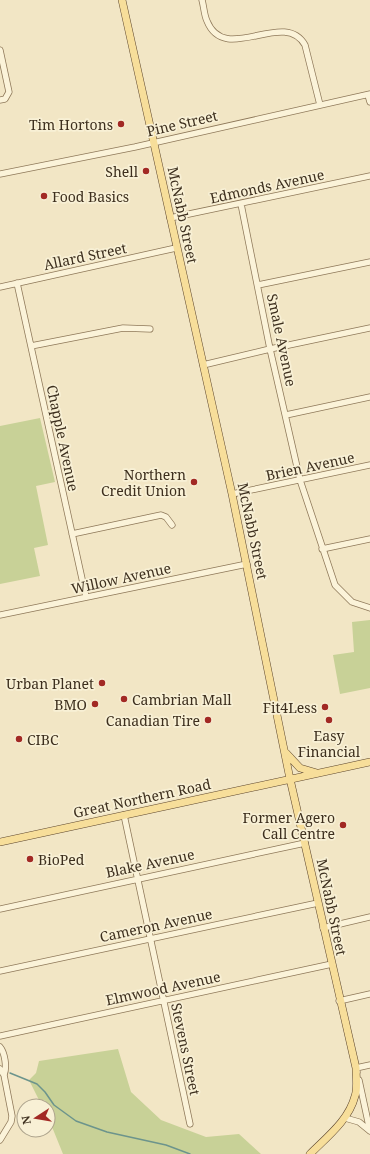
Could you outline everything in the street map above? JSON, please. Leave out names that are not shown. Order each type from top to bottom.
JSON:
[{"type":"main road","name":"McNabb Street","points":[[122,0],[232,494],[290,779],[339,1001],[356,1068],[356,1095],[346,1118]]},
{"type":"main road","points":[[285,752],[300,768],[317,773]]},
{"type":"main road","name":"Great Northern Road","points":[[0,842],[370,762]]},
{"type":"main road","points":[[310,1154],[346,1118]]},
{"type":"street","points":[[202,0],[207,22],[212,29],[228,40],[242,39],[275,32],[288,32],[302,38],[320,105]]},
{"type":"street","points":[[0,50],[9,92],[5,99],[0,100]]},
{"type":"street","name":"Pine Street","points":[[0,174],[154,142],[369,94]]},
{"type":"street","points":[[369,94],[370,102]]},
{"type":"street","name":"Edmonds Avenue","points":[[170,218],[370,176]]},
{"type":"street","name":"Smale Avenue","points":[[241,204],[270,349],[300,480],[322,549],[335,585],[352,602],[370,608]]},
{"type":"street","name":"Allard Street","points":[[0,287],[176,248]]},
{"type":"street","points":[[258,285],[370,262]]},
{"type":"street","name":"Chapple Avenue","points":[[17,283],[86,597]]},
{"type":"street","points":[[30,346],[123,328],[150,329]]},
{"type":"street","points":[[203,365],[370,328]]},
{"type":"street","points":[[286,415],[370,397]]},
{"type":"street","name":"Brien Avenue","points":[[232,494],[370,465]]},
{"type":"street","points":[[72,534],[161,515],[166,517],[172,525]]},
{"type":"street","points":[[322,549],[370,539]]},
{"type":"street","name":"Willow Avenue","points":[[0,616],[247,564]]},
{"type":"street","name":"Stevens Street","points":[[124,815],[190,1124]]},
{"type":"street","name":"Blake Avenue","points":[[0,909],[137,878],[305,843]]},
{"type":"street","name":"Cameron Avenue","points":[[0,971],[318,903]]},
{"type":"street","points":[[323,928],[370,917]]},
{"type":"street","name":"Elmwood Avenue","points":[[0,1036],[332,964]]},
{"type":"street","points":[[339,1001],[370,994]]},
{"type":"street","points":[[0,1047],[6,1069],[2,1082],[12,1116],[11,1122],[0,1140]]},
{"type":"street","points":[[356,1068],[370,1065]]},
{"type":"street","name":"McNabb Street","points":[[356,1068],[370,1131]]},
{"type":"street","points":[[0,1069],[4,1075]]},
{"type":"street","name":"McNabb Street","points":[[346,1118],[359,1122],[370,1131]]},
{"type":"green space","points":[[40,418],[55,482],[36,486],[48,545],[34,548],[40,576],[0,584],[0,426]]},
{"type":"green space","points":[[370,620],[370,688],[340,694],[333,655],[354,652],[352,622]]},
{"type":"green space","points":[[118,1049],[131,1092],[161,1120],[206,1137],[239,1134],[261,1154],[63,1154],[56,1137],[56,1098],[38,1098],[29,1080],[36,1073],[39,1061]]},
{"type":"waterway","points":[[10,1073],[37,1084],[54,1105],[76,1121],[107,1132],[166,1145],[190,1154]]},
{"type":"place","name":"Tim Hortons","points":[[121,124]]},
{"type":"place","name":"Shell","points":[[146,171]]},
{"type":"place","name":"Food Basics","points":[[44,196]]},
{"type":"place","name":"Northern Credit Union","points":[[194,482]]},
{"type":"place","name":"Urban Planet","points":[[102,683]]},
{"type":"place","name":"Cambrian Mall","points":[[124,699]]},
{"type":"place","name":"BMO","points":[[95,704]]},
{"type":"place","name":"Fit4Less","points":[[325,707]]},
{"type":"place","name":"Canadian Tire","points":[[208,720]]},
{"type":"place","name":"Easy Financial","points":[[329,720]]},
{"type":"place","name":"CIBC","points":[[19,739]]},
{"type":"place","name":"Former Agero Call Centre","points":[[343,825]]},
{"type":"place","name":"BioPed","points":[[30,859]]}]
